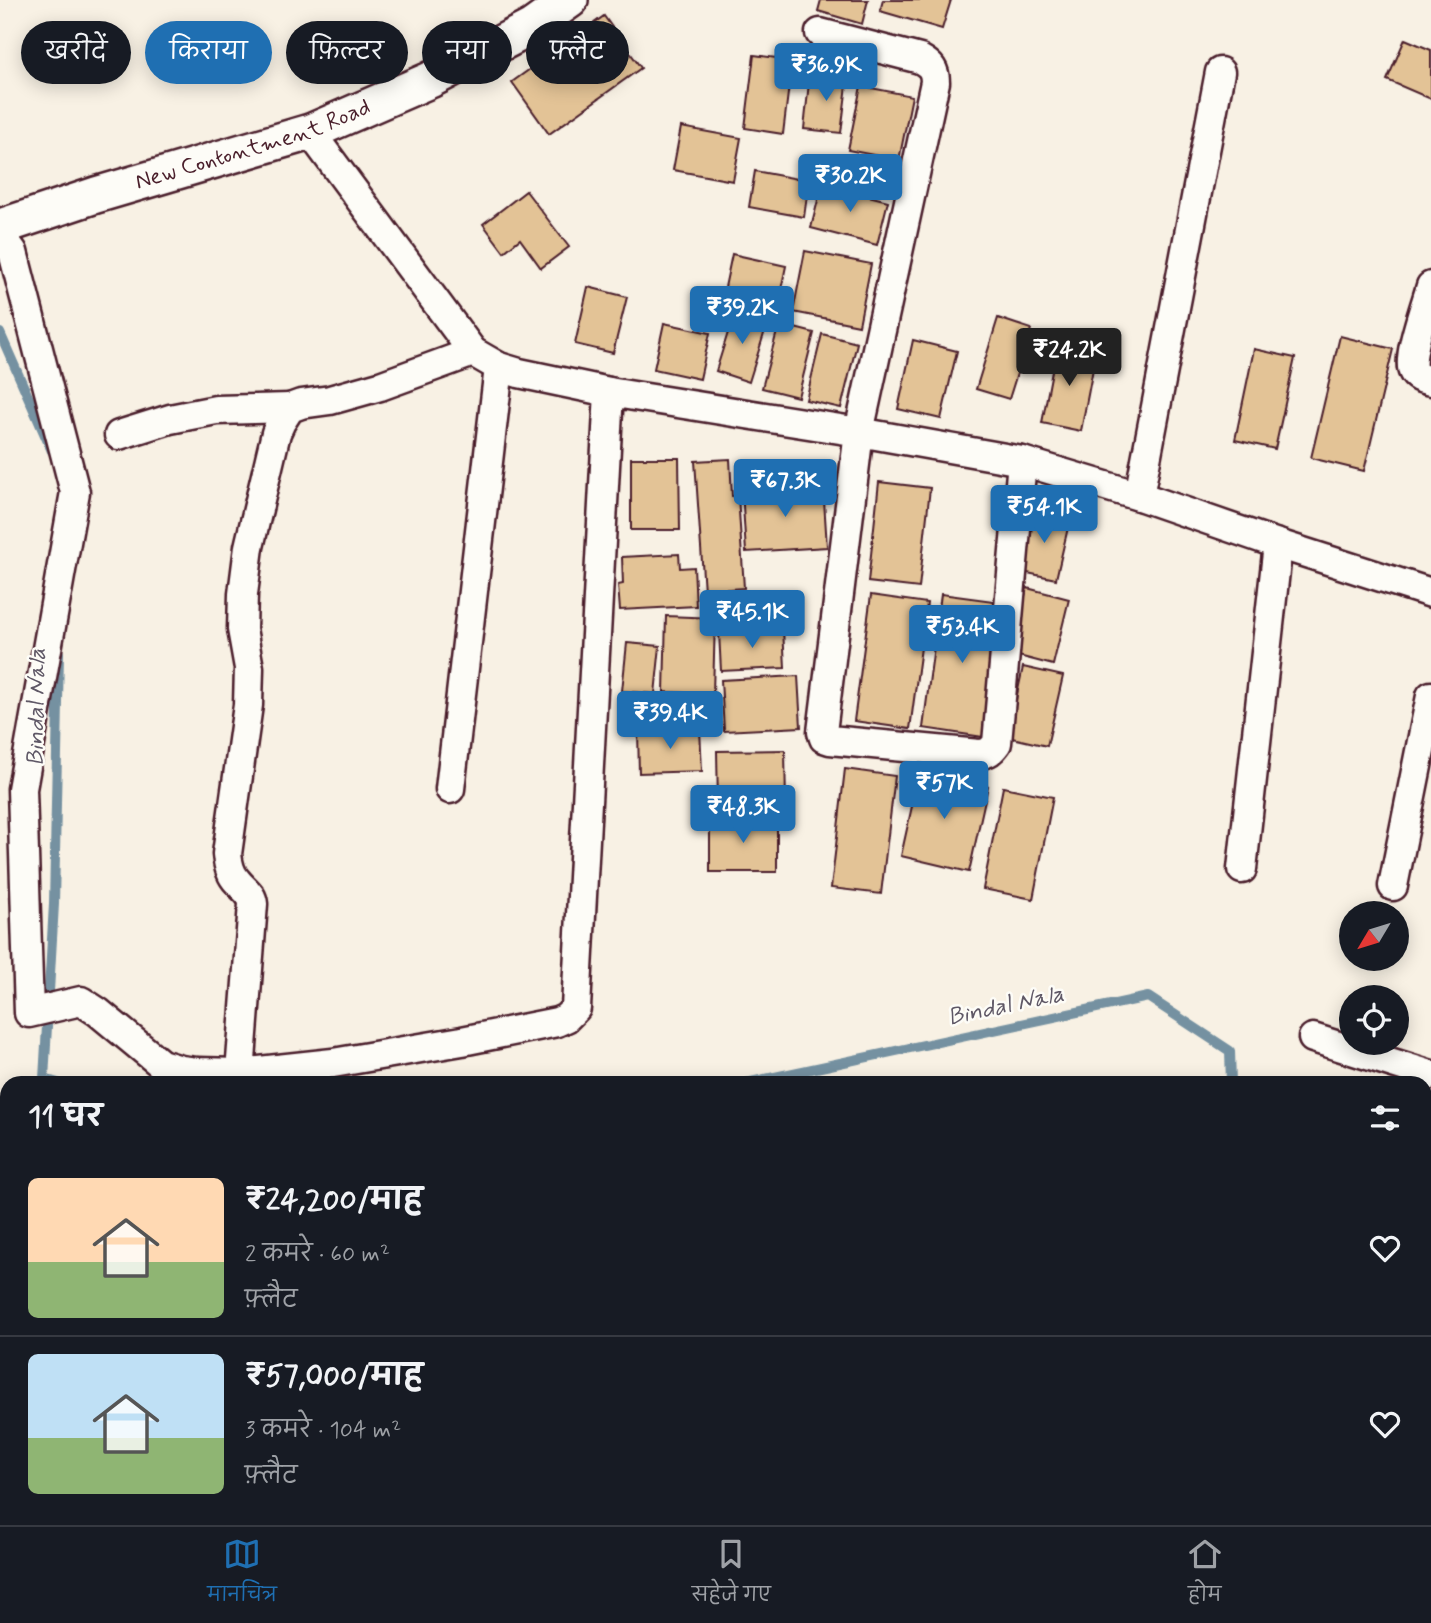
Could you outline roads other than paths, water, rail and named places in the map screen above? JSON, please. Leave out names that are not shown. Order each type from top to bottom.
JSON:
[{"type":"street","name":"New Contontment Road","points":[[0,228],[96,195],[310,132],[442,75],[532,27],[570,0]]},
{"type":"street","points":[[820,33],[920,60],[930,64],[935,73],[859,432],[822,732],[824,738],[979,754],[992,750],[997,743],[1022,461]]},
{"type":"street","points":[[1139,496],[1220,72]]},
{"type":"street","points":[[310,132],[474,352],[499,367],[608,392],[1022,461],[1139,496],[1431,593]]},
{"type":"street","points":[[0,234],[13,252],[75,492],[22,789],[29,1013],[81,1001],[99,1012],[161,1064],[181,1070],[240,1073],[333,1062],[557,1022],[566,1018],[576,1008],[608,392]]},
{"type":"street","points":[[1431,286],[1410,358],[1413,373],[1431,381]]},
{"type":"street","points":[[119,435],[170,419],[216,410],[290,408],[330,400],[380,386],[474,352]]},
{"type":"street","points":[[450,789],[499,367]]},
{"type":"street","points":[[240,1073],[253,898],[233,875],[227,854],[248,705],[249,668],[242,629],[243,594],[249,547],[276,433],[290,408]]},
{"type":"street","points":[[1242,869],[1279,544]]},
{"type":"street","points":[[1393,886],[1431,696]]},
{"type":"street","points":[[1313,1038],[1431,1075]]},
{"type":"waterway","name":"Bindal Nala","points":[[0,333],[52,451]]},
{"type":"waterway","name":"Bindal Nala","points":[[44,1076],[54,904],[59,653]]},
{"type":"waterway","name":"Bindal Nala","points":[[779,1076],[1148,997],[1230,1051],[1231,1076]]}]
